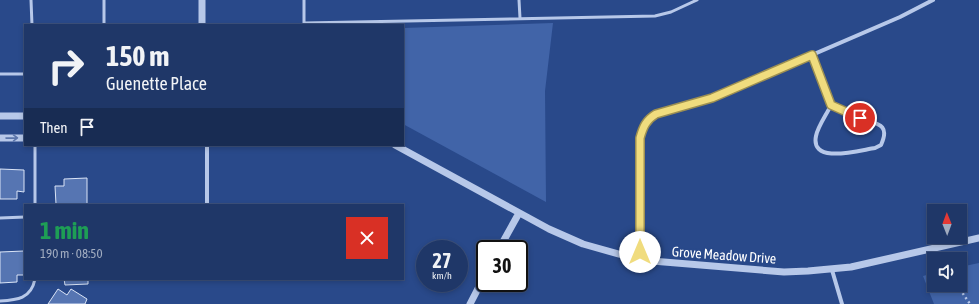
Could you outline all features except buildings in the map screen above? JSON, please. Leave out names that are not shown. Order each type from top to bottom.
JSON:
[{"type":"street","points":[[202,0],[202,24]]},
{"type":"street","points":[[640,260],[640,138],[648,119],[656,114],[712,98],[900,17],[933,0]]},
{"type":"street","points":[[812,55],[831,105],[860,118],[880,124],[884,131],[885,137],[881,145],[875,148],[828,154],[820,151],[816,143],[816,135],[831,105]]},
{"type":"street","points":[[0,116],[24,116]]},
{"type":"street","points":[[0,138],[24,138]]},
{"type":"street","points":[[207,146],[207,204]]},
{"type":"street","name":"Grove Meadow Drive","points":[[396,146],[519,213],[583,244],[640,260],[683,265],[784,272],[832,270],[979,238]]},
{"type":"street","points":[[504,240],[519,213]]},
{"type":"street","points":[[832,270],[842,304]]},
{"type":"street","points":[[470,304],[476,292]]},
{"type":"lane","points":[[31,0],[32,24]]},
{"type":"lane","points":[[104,0],[104,24]]},
{"type":"lane","points":[[304,0],[304,24],[655,16],[671,12],[697,0]]},
{"type":"lane","points":[[519,0],[520,18]]},
{"type":"lane","points":[[0,74],[24,74]]},
{"type":"lane","points":[[35,146],[35,204]]},
{"type":"lane","points":[[0,218],[24,217]]},
{"type":"lane","points":[[0,300],[18,300],[28,295],[34,286],[35,280]]},
{"type":"path","points":[[962,292],[970,304]]},
{"type":"shaded area","points":[[553,23],[545,91],[546,202],[404,125],[404,28]]},
{"type":"shaded area","points":[[979,263],[979,304],[934,304],[929,292],[967,292],[967,266]]},
{"type":"shaded area","points":[[927,275],[927,286],[923,276]]},
{"type":"route","points":[[640,252],[640,138],[648,119],[656,114],[712,98],[812,55],[831,105],[860,118]]}]
